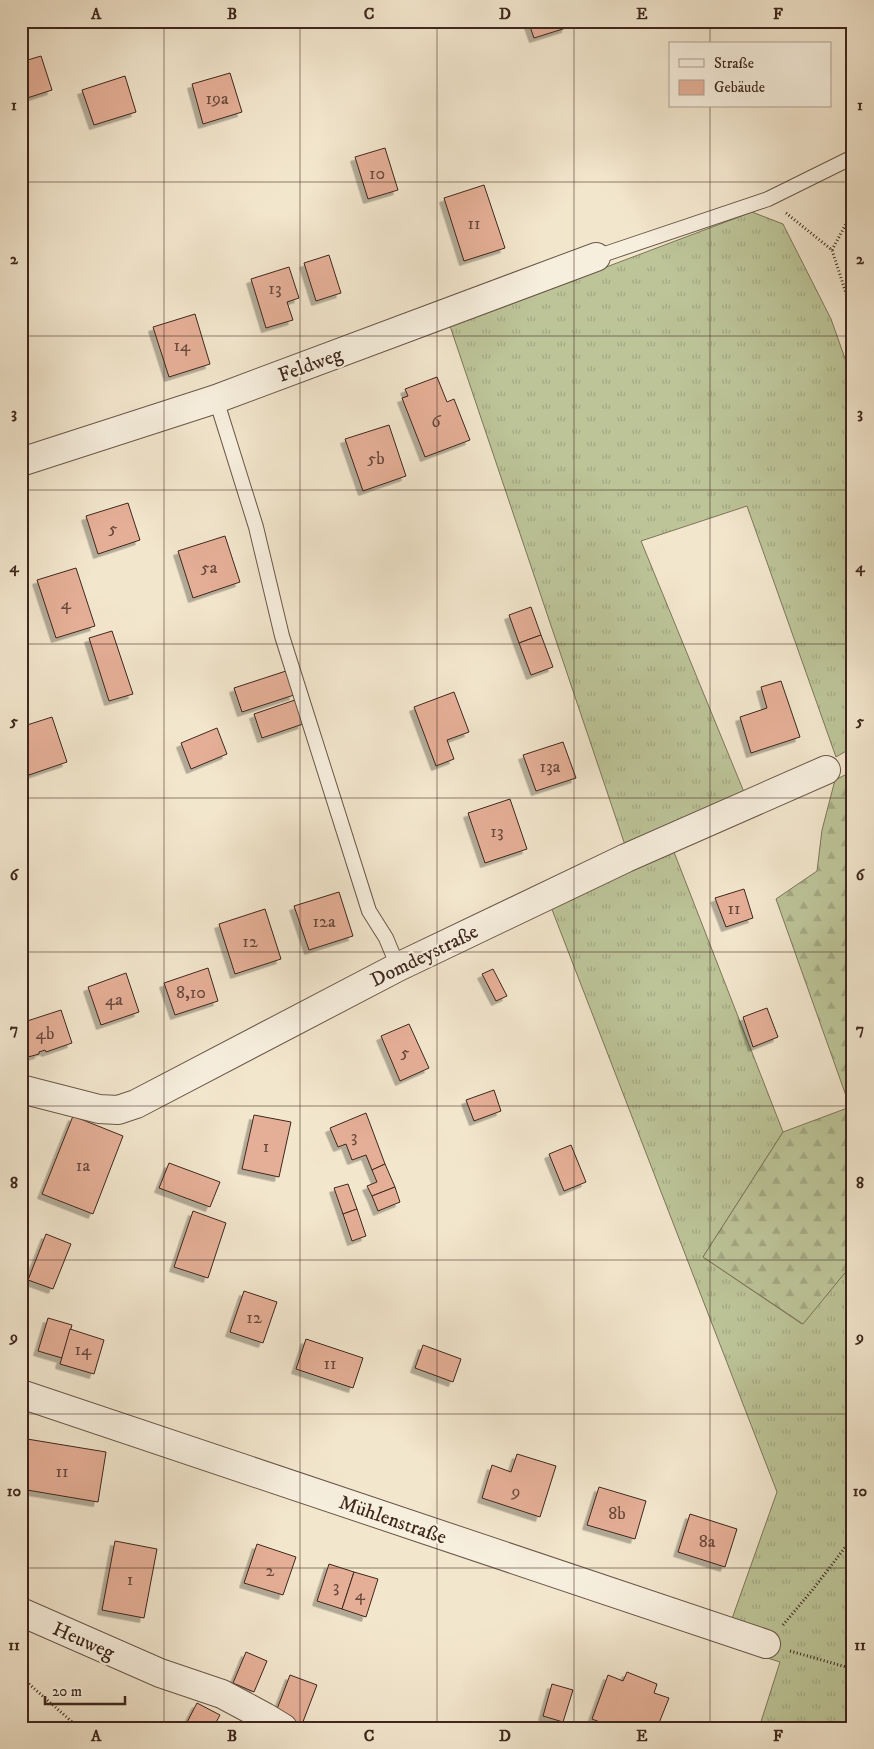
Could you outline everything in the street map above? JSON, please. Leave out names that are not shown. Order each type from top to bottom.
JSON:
[{"type":"street","name":"Feldweg","points":[[21,462],[216,399],[596,257]]},
{"type":"street","name":"Domdeystraße","points":[[21,1089],[99,1109],[118,1110],[136,1104],[398,967],[626,858],[826,770]]},
{"type":"street","name":"Mühlenstraße","points":[[21,1394],[766,1644]]},
{"type":"street","name":"Heuweg","points":[[21,1612],[160,1673],[222,1694],[265,1716],[283,1728]]},
{"type":"lane","points":[[596,257],[768,199],[853,157]]},
{"type":"lane","points":[[216,399],[256,527],[282,636],[369,911],[386,938],[398,967]]},
{"type":"path","points":[[768,199],[832,250],[853,315]]},
{"type":"path","points":[[832,250],[853,211]]},
{"type":"path","points":[[853,1537],[814,1588],[766,1644],[853,1669]]},
{"type":"path","points":[[21,1677],[78,1728]]},
{"type":"green space","points":[[752,212],[783,224],[831,319],[853,381],[853,747],[836,757],[747,506],[641,541],[746,797],[626,848],[450,326]]},
{"type":"green space","points":[[853,771],[853,1263],[803,1324],[703,1257],[783,1132],[850,1107],[776,899],[817,871],[822,830],[835,780]]},
{"type":"green space","points":[[672,847],[783,1132],[703,1257],[802,1324],[853,1263],[853,1728],[759,1728],[780,1662],[723,1644],[777,1492],[551,907]]},
{"type":"building","points":[[528,21],[566,21],[566,28],[534,38]]},
{"type":"building","points":[[41,56],[52,90],[21,100],[21,62]]},
{"type":"building","points":[[230,73],[242,112],[203,124],[192,84]]},
{"type":"building","points":[[125,76],[136,112],[94,125],[82,90]]},
{"type":"building","points":[[385,148],[398,190],[368,199],[355,157]]},
{"type":"building","points":[[484,185],[505,248],[464,261],[444,198]]},
{"type":"building","points":[[329,255],[341,293],[316,301],[304,263]]},
{"type":"building","points":[[289,267],[299,298],[287,302],[293,320],[266,328],[251,279]]},
{"type":"building","points":[[195,314],[210,364],[169,377],[153,327]]},
{"type":"building","points":[[437,377],[447,402],[454,399],[470,440],[425,457],[402,398],[408,396],[405,389]]},
{"type":"building","points":[[389,425],[406,476],[363,491],[345,439]]},
{"type":"building","points":[[128,503],[140,540],[98,554],[86,516]]},
{"type":"building","points":[[225,536],[240,582],[193,598],[178,551]]},
{"type":"building","points":[[76,568],[95,626],[56,638],[37,580]]},
{"type":"building","points":[[531,607],[541,635],[519,643],[509,615]]},
{"type":"building","points":[[21,617],[28,641],[21,643]]},
{"type":"building","points":[[112,631],[133,694],[109,701],[89,638]]},
{"type":"building","points":[[541,635],[553,667],[531,675],[519,643]]},
{"type":"building","points":[[286,671],[294,695],[242,712],[234,688]]},
{"type":"building","points":[[781,681],[800,737],[751,753],[740,717],[767,708],[761,687]]},
{"type":"building","points":[[454,692],[469,732],[447,740],[454,759],[436,766],[414,707]]},
{"type":"building","points":[[295,700],[303,724],[262,738],[254,714]]},
{"type":"building","points":[[52,717],[67,762],[29,775],[21,753],[21,727]]},
{"type":"building","points":[[217,728],[227,754],[191,769],[181,743]]},
{"type":"building","points":[[563,742],[576,778],[536,791],[523,755]]},
{"type":"building","points":[[510,799],[527,849],[485,863],[468,813]]},
{"type":"building","points":[[744,889],[753,918],[726,927],[715,898]]},
{"type":"building","points":[[339,892],[353,936],[309,950],[294,906]]},
{"type":"building","points":[[265,909],[281,959],[235,974],[219,924]]},
{"type":"building","points":[[208,968],[218,1001],[175,1015],[164,983]]},
{"type":"building","points":[[493,969],[507,996],[496,1001],[482,974]]},
{"type":"building","points":[[126,973],[139,1012],[101,1025],[88,987]]},
{"type":"building","points":[[767,1008],[778,1037],[753,1047],[743,1017]]},
{"type":"building","points":[[61,1010],[72,1043],[21,1059],[21,1023]]},
{"type":"building","points":[[409,1024],[429,1068],[400,1081],[381,1036]]},
{"type":"building","points":[[494,1090],[501,1111],[474,1121],[466,1100]]},
{"type":"building","points":[[366,1113],[385,1164],[372,1170],[366,1155],[352,1160],[346,1144],[338,1147],[330,1128]]},
{"type":"building","points":[[254,1115],[291,1122],[279,1177],[242,1169]]},
{"type":"building","points":[[73,1116],[123,1136],[93,1214],[42,1194]]},
{"type":"building","points":[[571,1145],[586,1182],[564,1191],[549,1154]]},
{"type":"building","points":[[169,1163],[220,1182],[210,1207],[159,1188]]},
{"type":"building","points":[[385,1164],[395,1187],[372,1196],[367,1186],[377,1182],[372,1170]]},
{"type":"building","points":[[348,1184],[357,1209],[343,1214],[334,1188]]},
{"type":"building","points":[[395,1187],[400,1202],[378,1211],[372,1196]]},
{"type":"building","points":[[357,1209],[366,1236],[352,1241],[343,1214]]},
{"type":"building","points":[[193,1211],[226,1223],[208,1278],[174,1267]]},
{"type":"building","points":[[46,1234],[71,1244],[53,1289],[28,1280]]},
{"type":"building","points":[[244,1291],[277,1302],[263,1343],[230,1332]]},
{"type":"building","points":[[48,1318],[72,1325],[62,1358],[38,1351]]},
{"type":"building","points":[[70,1329],[104,1340],[94,1374],[60,1364]]},
{"type":"building","points":[[306,1339],[363,1358],[353,1388],[296,1369]]},
{"type":"building","points":[[423,1345],[461,1359],[453,1382],[415,1368]]},
{"type":"building","points":[[21,1438],[106,1452],[98,1502],[21,1489]]},
{"type":"building","points":[[517,1454],[556,1466],[540,1517],[482,1498],[492,1465],[511,1472]]},
{"type":"building","points":[[599,1487],[646,1501],[635,1539],[587,1525]]},
{"type":"building","points":[[690,1514],[737,1529],[725,1567],[678,1552]]},
{"type":"building","points":[[115,1541],[157,1549],[144,1618],[102,1610]]},
{"type":"building","points":[[257,1544],[296,1557],[283,1595],[244,1583]]},
{"type":"building","points":[[329,1564],[354,1572],[342,1609],[317,1601]]},
{"type":"building","points":[[354,1572],[378,1579],[366,1617],[342,1609]]},
{"type":"building","points":[[246,1652],[267,1661],[254,1692],[233,1683]]},
{"type":"building","points":[[627,1672],[657,1684],[654,1693],[669,1698],[657,1728],[615,1728],[592,1719],[608,1675],[623,1681]]},
{"type":"building","points":[[290,1675],[317,1685],[301,1727],[274,1717]]},
{"type":"building","points":[[552,1684],[573,1690],[563,1722],[543,1716]]},
{"type":"building","points":[[197,1703],[220,1715],[213,1728],[184,1728]]}]
